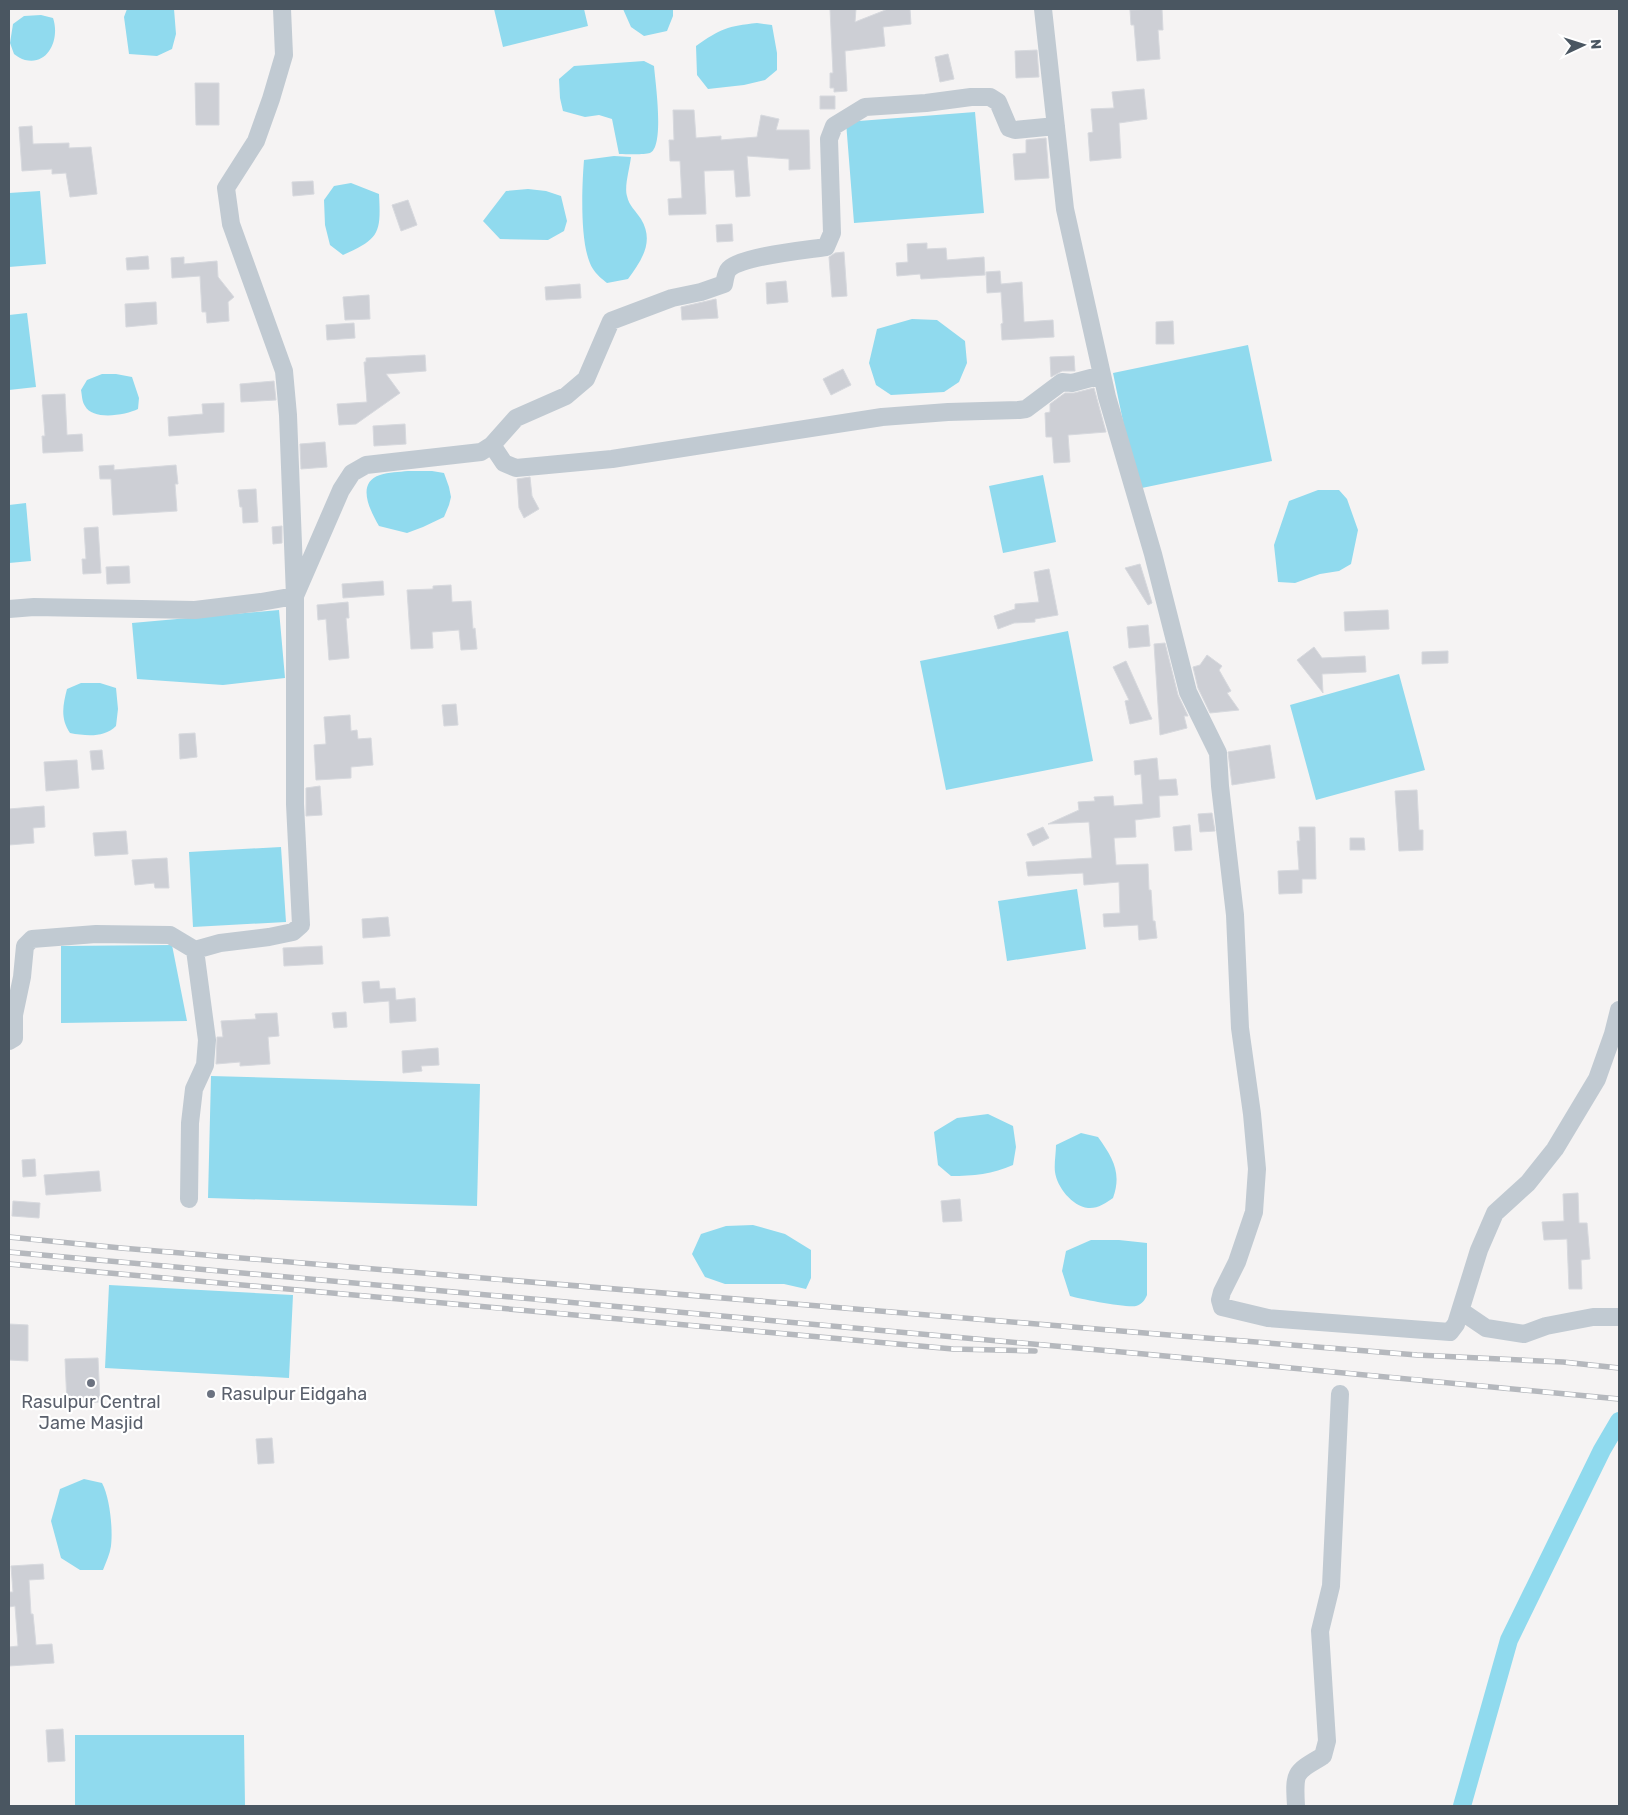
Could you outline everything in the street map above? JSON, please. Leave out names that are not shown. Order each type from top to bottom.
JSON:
[{"type":"street","points":[[9,1041],[14,1038],[14,1015],[22,977],[25,946],[32,939],[96,934],[170,935],[195,950],[220,943],[292,932],[301,925],[296,804],[295,596],[288,415],[284,371],[231,224],[226,188],[256,141],[271,99],[284,55],[282,9]]},
{"type":"street","points":[[1043,9],[1065,209],[1102,375],[1153,554],[1188,692],[1218,753],[1235,915],[1240,1028],[1252,1114],[1256,1169],[1254,1212],[1237,1262],[1222,1292],[1220,1300],[1222,1307],[1268,1318],[1450,1332],[1456,1324],[1461,1311],[1479,1250],[1495,1214],[1528,1184],[1555,1150],[1597,1079],[1613,1034],[1619,1010]]},
{"type":"street","points":[[295,596],[341,490],[352,473],[366,465],[481,452],[492,445],[516,418],[566,396],[586,380],[611,321],[672,298],[724,284],[727,270],[734,265],[748,260],[826,247],[832,233],[829,139],[834,126],[865,107],[926,103],[970,97],[990,97],[998,102],[1009,128],[1015,130],[1056,126]]},
{"type":"street","points":[[492,445],[504,464],[516,468],[612,459],[882,417],[1026,409],[1062,382],[1072,383],[1102,375]]},
{"type":"street","points":[[9,608],[195,610],[295,596]]},
{"type":"street","points":[[189,1199],[190,1123],[194,1089],[205,1065],[207,1040],[195,950]]},
{"type":"street","points":[[1461,1311],[1486,1328],[1524,1334],[1546,1326],[1593,1317],[1619,1317]]},
{"type":"street","points":[[1296,1806],[1295,1779],[1300,1769],[1323,1756],[1327,1741],[1320,1632],[1331,1586],[1340,1394]]},
{"type":"water","points":[[127,9],[174,9],[176,34],[172,49],[157,56],[129,54],[124,17]]},
{"type":"water","points":[[494,9],[584,9],[588,26],[503,47]]},
{"type":"water","points":[[623,9],[673,9],[673,16],[667,31],[644,36],[631,27]]},
{"type":"water","points":[[41,15],[53,18],[55,26],[54,42],[51,49],[40,59],[33,61],[24,60],[14,54],[10,43],[13,24],[24,16]]},
{"type":"water","points":[[757,23],[772,25],[777,53],[777,70],[765,80],[744,85],[708,89],[697,75],[696,46],[725,29]]},
{"type":"water","points":[[644,61],[654,66],[658,112],[655,148],[650,153],[619,154],[612,119],[599,115],[585,117],[563,111],[559,79],[574,66]]},
{"type":"water","points":[[975,112],[984,213],[854,223],[846,122]]},
{"type":"water","points":[[614,156],[631,157],[626,192],[629,203],[645,227],[647,236],[642,258],[628,279],[607,283],[593,269],[585,247],[582,216],[583,171],[584,160]]},
{"type":"water","points":[[351,183],[379,194],[379,218],[376,233],[371,239],[343,255],[330,245],[325,225],[324,200],[334,186]]},
{"type":"water","points":[[528,189],[546,191],[561,196],[567,221],[564,231],[548,240],[500,239],[483,221],[506,191]]},
{"type":"water","points":[[40,191],[46,264],[9,267],[9,193]]},
{"type":"water","points":[[27,313],[36,387],[9,390],[9,315]]},
{"type":"water","points":[[912,319],[937,320],[965,341],[967,363],[959,382],[944,392],[891,395],[876,385],[869,363],[877,329]]},
{"type":"water","points":[[1248,345],[1272,461],[1137,489],[1113,373]]},
{"type":"water","points":[[102,374],[132,377],[139,398],[138,409],[118,415],[102,415],[89,411],[83,403],[81,390],[87,380]]},
{"type":"water","points":[[408,471],[444,473],[451,497],[444,517],[407,533],[379,526],[369,506],[367,498],[368,484],[372,479],[380,475]]},
{"type":"water","points":[[1043,475],[1056,542],[1003,553],[989,486]]},
{"type":"water","points":[[1318,490],[1339,490],[1347,499],[1358,530],[1351,564],[1339,571],[1320,574],[1295,583],[1278,582],[1274,545],[1289,501]]},
{"type":"water","points":[[26,503],[31,561],[9,563],[9,505]]},
{"type":"water","points":[[279,610],[285,678],[223,685],[137,679],[132,623]]},
{"type":"water","points":[[1068,631],[1093,761],[946,790],[920,661]]},
{"type":"water","points":[[1399,674],[1425,770],[1316,800],[1290,705]]},
{"type":"water","points":[[81,683],[100,683],[116,688],[118,709],[116,726],[106,733],[82,735],[70,733],[67,727],[64,717],[64,706],[67,689]]},
{"type":"water","points":[[281,847],[286,922],[193,927],[189,852]]},
{"type":"water","points":[[1077,889],[1086,949],[1007,961],[998,901]]},
{"type":"water","points":[[172,945],[187,1021],[61,1023],[61,946]]},
{"type":"water","points":[[211,1076],[480,1084],[477,1206],[208,1198]]},
{"type":"water","points":[[988,1114],[1013,1126],[1016,1147],[1013,1165],[983,1174],[951,1176],[938,1165],[934,1132],[957,1118]]},
{"type":"water","points":[[1081,1133],[1098,1137],[1112,1159],[1116,1173],[1117,1181],[1113,1198],[1095,1208],[1076,1204],[1066,1195],[1056,1178],[1056,1145]]},
{"type":"water","points":[[753,1225],[785,1234],[811,1250],[811,1278],[806,1289],[784,1284],[725,1284],[705,1277],[692,1254],[701,1234],[726,1226]]},
{"type":"water","points":[[1091,1240],[1147,1243],[1147,1295],[1142,1303],[1136,1306],[1123,1306],[1070,1296],[1062,1271],[1066,1251]]},
{"type":"water","points":[[109,1285],[293,1295],[289,1378],[105,1368]]},
{"type":"water","points":[[84,1479],[102,1483],[109,1505],[112,1539],[109,1555],[103,1570],[80,1570],[61,1558],[51,1521],[60,1489]]},
{"type":"water","points":[[75,1735],[244,1735],[245,1806],[75,1806]]},
{"type":"building","points":[[830,9],[856,9],[855,22],[888,9],[910,9],[911,24],[883,27],[885,46],[845,51],[847,91],[834,92],[834,88],[830,88],[830,73],[833,73]]},
{"type":"building","points":[[1162,9],[1163,30],[1158,30],[1160,59],[1137,61],[1134,25],[1131,25],[1130,10]]},
{"type":"building","points":[[1037,50],[1039,77],[1016,78],[1015,51]]},
{"type":"building","points":[[948,54],[954,79],[940,82],[935,57]]},
{"type":"building","points":[[195,83],[219,83],[219,125],[196,125]]},
{"type":"building","points":[[1144,89],[1147,119],[1119,123],[1121,158],[1090,161],[1088,133],[1093,132],[1091,109],[1114,108],[1112,92]]},
{"type":"building","points":[[820,96],[835,96],[835,109],[820,109]]},
{"type":"building","points":[[673,110],[694,110],[696,138],[721,136],[721,140],[757,137],[761,115],[779,119],[776,130],[809,130],[810,169],[789,170],[789,159],[747,156],[750,196],[736,197],[734,170],[704,171],[706,214],[669,215],[668,199],[682,198],[680,161],[670,161],[669,140],[674,140]]},
{"type":"building","points":[[32,126],[33,144],[69,143],[69,148],[91,147],[97,194],[70,197],[66,173],[52,174],[52,169],[22,171],[19,127]]},
{"type":"building","points":[[1046,138],[1049,178],[1015,180],[1013,154],[1026,153],[1026,140]]},
{"type":"building","points":[[313,181],[314,194],[293,196],[292,182]]},
{"type":"building","points":[[408,200],[417,225],[401,231],[392,205]]},
{"type":"building","points":[[732,224],[733,241],[717,242],[716,225]]},
{"type":"building","points":[[927,243],[927,249],[946,248],[947,260],[984,257],[985,275],[921,279],[920,274],[897,276],[896,263],[908,262],[907,244]]},
{"type":"building","points":[[844,252],[847,296],[832,297],[829,257],[835,253]]},
{"type":"building","points":[[148,256],[149,269],[127,270],[126,258]]},
{"type":"building","points":[[184,257],[184,264],[217,261],[218,277],[234,297],[228,302],[229,321],[207,323],[206,312],[202,312],[200,276],[172,278],[171,258]]},
{"type":"building","points":[[1000,271],[1001,284],[1022,282],[1024,322],[1053,320],[1054,337],[1002,340],[1001,292],[987,293],[986,272]]},
{"type":"building","points":[[786,281],[788,302],[767,304],[766,283]]},
{"type":"building","points":[[580,284],[581,298],[546,300],[545,287]]},
{"type":"building","points":[[369,295],[370,319],[345,320],[343,297]]},
{"type":"building","points":[[716,299],[718,318],[682,320],[681,307]]},
{"type":"building","points":[[156,302],[157,324],[126,327],[125,304]]},
{"type":"building","points":[[1173,321],[1174,344],[1156,344],[1156,322]]},
{"type":"building","points":[[354,323],[355,338],[327,340],[326,325]]},
{"type":"building","points":[[425,355],[426,371],[386,374],[400,393],[356,424],[339,425],[337,404],[367,402],[364,362],[366,362],[366,358]]},
{"type":"building","points":[[1074,356],[1075,371],[1062,371],[1051,377],[1050,357]]},
{"type":"building","points":[[843,369],[851,385],[831,395],[823,379]]},
{"type":"building","points":[[274,381],[276,400],[241,402],[240,384]]},
{"type":"building","points":[[1094,388],[1106,432],[1068,435],[1070,462],[1054,463],[1052,437],[1046,437],[1045,413],[1050,412],[1050,404],[1065,393],[1074,393]]},
{"type":"building","points":[[65,394],[67,435],[82,434],[83,451],[43,453],[42,436],[45,436],[42,395]]},
{"type":"building","points":[[224,403],[224,432],[169,436],[168,417],[203,414],[202,404]]},
{"type":"building","points":[[405,424],[406,444],[374,446],[373,426]]},
{"type":"building","points":[[325,442],[327,467],[301,469],[300,444]]},
{"type":"building","points":[[114,465],[114,470],[176,465],[178,484],[175,484],[177,511],[113,515],[111,479],[100,479],[99,466]]},
{"type":"building","points":[[530,477],[532,496],[539,509],[524,518],[519,508],[517,479]]},
{"type":"building","points":[[256,489],[258,522],[243,523],[238,490]]},
{"type":"building","points":[[282,526],[282,543],[273,544],[272,527]]},
{"type":"building","points":[[98,527],[101,573],[83,574],[82,559],[86,559],[84,528]]},
{"type":"building","points":[[1140,564],[1152,603],[1148,605],[1125,568]]},
{"type":"building","points":[[129,566],[130,583],[107,584],[106,567]]},
{"type":"building","points":[[1049,569],[1058,615],[1035,619],[1035,622],[1014,623],[998,629],[994,616],[1015,609],[1015,604],[1039,602],[1034,572]]},
{"type":"building","points":[[383,581],[384,595],[343,598],[342,584]]},
{"type":"building","points":[[451,585],[452,602],[471,601],[477,649],[461,650],[459,630],[432,632],[433,648],[411,649],[407,590],[433,589],[433,586]]},
{"type":"building","points":[[348,602],[349,618],[346,618],[349,658],[329,660],[326,619],[318,620],[317,605]]},
{"type":"building","points":[[1388,610],[1389,629],[1345,631],[1344,612]]},
{"type":"building","points":[[1148,625],[1150,646],[1129,648],[1127,627]]},
{"type":"building","points":[[1165,643],[1178,695],[1188,716],[1184,716],[1187,728],[1160,735],[1154,644]]},
{"type":"building","points":[[1314,647],[1322,658],[1365,656],[1366,672],[1322,674],[1323,693],[1297,660]]},
{"type":"building","points":[[1448,651],[1448,663],[1422,664],[1422,652]]},
{"type":"building","points":[[1207,655],[1222,666],[1219,670],[1231,691],[1227,693],[1239,710],[1210,713],[1198,688],[1193,667],[1200,665]]},
{"type":"building","points":[[1126,661],[1152,719],[1130,724],[1125,701],[1129,700],[1113,667]]},
{"type":"building","points":[[456,704],[458,725],[444,726],[442,705]]},
{"type":"building","points":[[350,715],[351,731],[357,730],[358,739],[371,738],[373,765],[351,767],[351,778],[316,780],[314,745],[326,744],[324,717]]},
{"type":"building","points":[[195,733],[197,757],[180,759],[179,734]]},
{"type":"building","points":[[1270,745],[1275,778],[1232,785],[1228,752]]},
{"type":"building","points":[[102,750],[104,769],[92,770],[90,751]]},
{"type":"building","points":[[1157,758],[1159,780],[1176,779],[1178,795],[1159,796],[1160,817],[1135,820],[1136,837],[1114,838],[1116,865],[1148,864],[1149,890],[1151,890],[1153,921],[1155,921],[1157,938],[1139,940],[1138,925],[1104,927],[1103,914],[1120,913],[1119,882],[1084,885],[1083,873],[1028,876],[1026,862],[1092,858],[1089,822],[1048,824],[1079,810],[1078,802],[1095,801],[1094,797],[1113,796],[1114,806],[1143,804],[1141,774],[1135,775],[1134,761]]},
{"type":"building","points":[[77,760],[79,788],[46,791],[44,762]]},
{"type":"building","points":[[320,786],[322,815],[306,816],[306,788]]},
{"type":"building","points":[[1417,790],[1419,830],[1423,830],[1423,850],[1399,851],[1395,791]]},
{"type":"building","points":[[44,806],[45,827],[33,828],[34,843],[9,845],[9,809]]},
{"type":"building","points":[[1212,813],[1215,831],[1200,832],[1198,814]]},
{"type":"building","points":[[1190,825],[1192,850],[1175,851],[1173,827]]},
{"type":"building","points":[[1043,827],[1049,838],[1033,846],[1027,834]]},
{"type":"building","points":[[1299,827],[1315,827],[1316,879],[1302,879],[1302,893],[1279,894],[1278,871],[1299,870],[1297,841],[1300,841]]},
{"type":"building","points":[[126,831],[128,854],[95,856],[93,833]]},
{"type":"building","points":[[1350,838],[1364,838],[1365,850],[1350,850]]},
{"type":"building","points":[[167,858],[169,888],[155,888],[154,883],[135,885],[132,860]]},
{"type":"building","points":[[388,917],[390,936],[363,938],[362,919]]},
{"type":"building","points":[[322,946],[323,964],[284,966],[283,948]]},
{"type":"building","points":[[379,981],[380,989],[395,988],[396,1000],[415,998],[416,1021],[390,1023],[389,1001],[364,1003],[362,982]]},
{"type":"building","points":[[346,1012],[347,1027],[334,1028],[332,1013]]},
{"type":"building","points":[[277,1013],[279,1036],[268,1037],[270,1064],[240,1066],[240,1062],[216,1064],[217,1037],[223,1037],[221,1021],[256,1019],[255,1014]]},
{"type":"building","points":[[438,1048],[439,1065],[421,1066],[422,1071],[403,1073],[402,1051]]},
{"type":"building","points":[[35,1159],[36,1176],[23,1177],[22,1160]]},
{"type":"building","points":[[99,1171],[101,1191],[46,1195],[44,1175]]},
{"type":"building","points":[[1578,1193],[1579,1223],[1587,1223],[1590,1259],[1581,1260],[1582,1289],[1569,1289],[1567,1239],[1544,1240],[1542,1222],[1564,1221],[1563,1194]]},
{"type":"building","points":[[960,1199],[962,1221],[943,1222],[941,1201]]},
{"type":"building","points":[[13,1201],[40,1203],[39,1218],[12,1216]]},
{"type":"building","points":[[9,1324],[28,1325],[28,1361],[9,1360]]},
{"type":"building","points":[[98,1358],[100,1402],[67,1404],[65,1359]]},
{"type":"building","points":[[272,1438],[274,1463],[258,1464],[256,1439]]},
{"type":"building","points":[[43,1564],[44,1579],[29,1580],[31,1614],[33,1614],[36,1645],[52,1644],[54,1663],[9,1666],[9,1647],[18,1646],[15,1606],[9,1607],[9,1592],[13,1592],[11,1566]]},
{"type":"building","points":[[63,1729],[65,1761],[48,1762],[46,1730]]},
{"type":"waterway","points":[[1462,1806],[1509,1640],[1602,1450],[1619,1421]]},
{"type":"railway","points":[[9,1237],[121,1248],[1181,1336],[1417,1355],[1563,1362],[1619,1368]]},
{"type":"railway","points":[[9,1252],[1144,1354],[1619,1399]]},
{"type":"railway","points":[[9,1264],[953,1349],[1035,1351]]},
{"type":"place","name":"Rasulpur Central Jame Masjid","points":[[91,1383]]},
{"type":"place","name":"Rasulpur Eidgaha","points":[[211,1394]]}]
